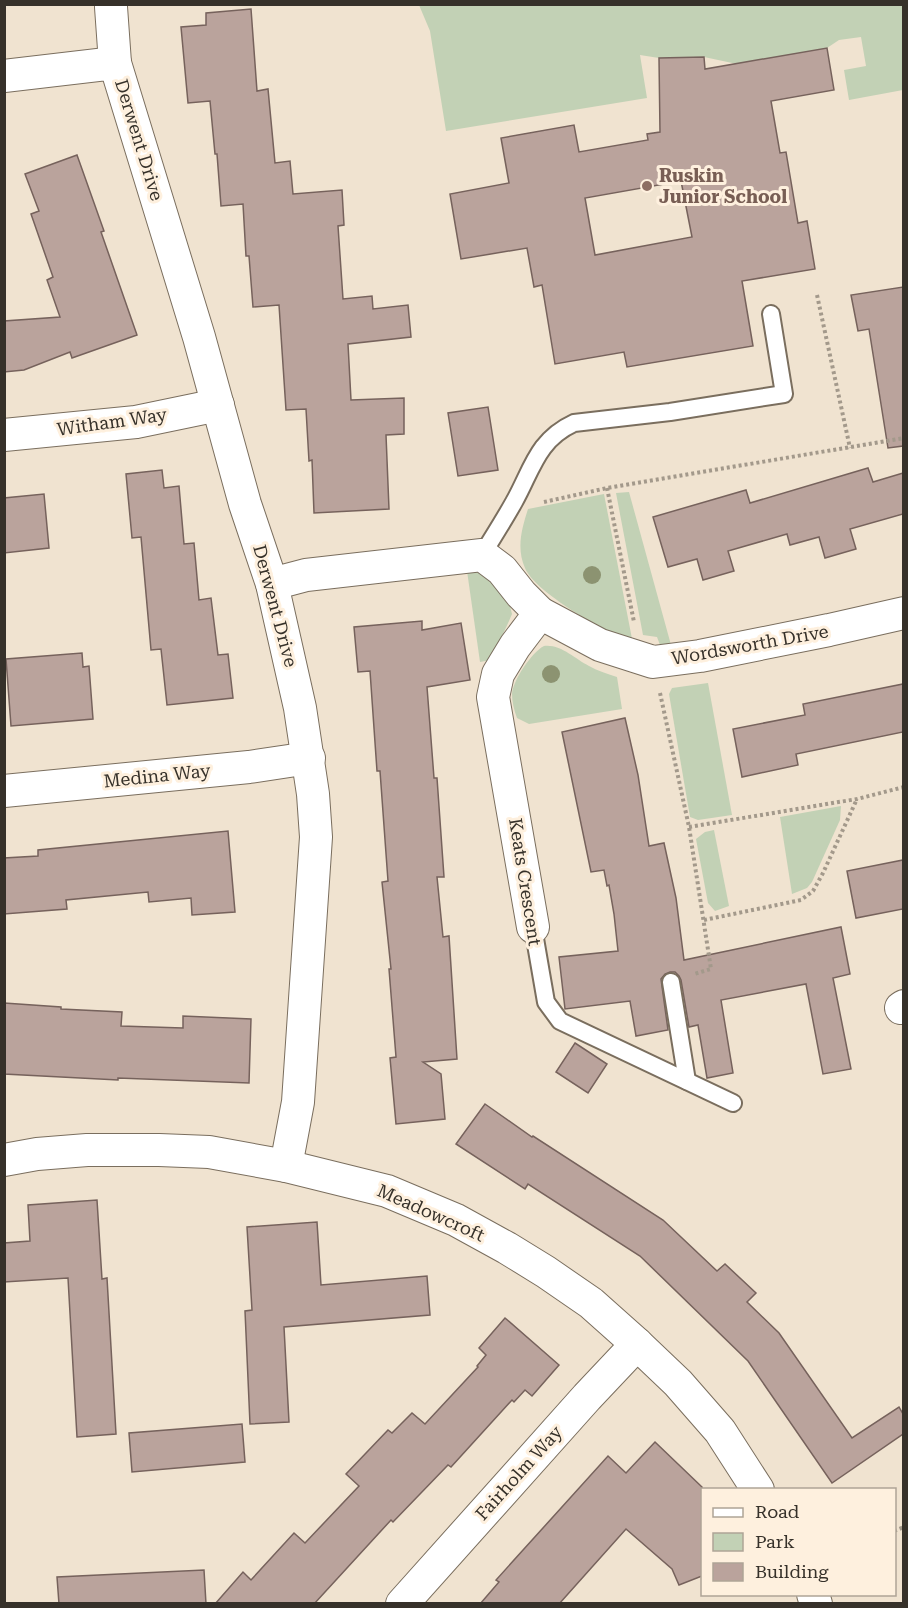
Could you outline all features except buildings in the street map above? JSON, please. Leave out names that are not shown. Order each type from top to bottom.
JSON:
[{"type":"street","name":"Derwent Drive","points":[[111,7],[115,63],[199,337],[245,504],[273,584],[309,758],[316,837],[298,1102],[286,1166]]},
{"type":"street","name":"Derwent Drive","points":[[4,76],[115,63]]},
{"type":"street","name":"Witham Way","points":[[4,435],[136,422],[218,405]]},
{"type":"street","points":[[273,584],[306,575],[482,555]]},
{"type":"street","name":"Wordsworth Drive","points":[[482,555],[502,570],[540,613],[600,645],[653,662],[711,654],[903,613]]},
{"type":"street","name":"Keats Crescent","points":[[533,927],[493,697],[498,674],[515,646],[540,613]]},
{"type":"street","name":"Medina Way","points":[[4,791],[249,767],[309,758]]},
{"type":"street","name":"Meadowcroft","points":[[4,1160],[37,1154],[87,1150],[159,1149],[208,1152],[286,1166],[387,1191],[456,1221],[507,1248],[555,1278],[591,1303],[638,1344],[678,1383],[720,1431],[757,1488]]},
{"type":"street","name":"Fairholm Way","points":[[402,1604],[587,1397],[638,1344]]},
{"type":"lane","points":[[482,555],[515,501],[537,455],[555,433],[574,423],[670,412],[784,394],[771,314]]},
{"type":"lane","name":"Keats Crescent","points":[[533,927],[546,1002],[560,1021],[733,1103]]},
{"type":"lane","points":[[671,982],[687,1081]]},
{"type":"path","points":[[817,295],[850,448]]},
{"type":"path","points":[[515,501],[532,504],[607,488],[903,438]]},
{"type":"path","points":[[607,488],[638,639],[653,662],[689,827],[711,969],[671,982]]},
{"type":"path","points":[[689,827],[857,798],[903,787]]},
{"type":"path","points":[[704,920],[801,900],[813,891],[857,798]]},
{"type":"green space","points":[[419,5],[903,5],[903,90],[849,100],[844,70],[866,66],[861,37],[839,40],[827,48],[737,64],[704,57],[659,58],[640,55],[647,98],[446,131],[430,31]]},
{"type":"green space","points":[[629,492],[671,645],[660,645],[657,637],[643,635],[616,493]]},
{"type":"green space","points":[[604,494],[633,644],[573,611],[542,589],[531,578],[522,561],[520,546],[528,509]]},
{"type":"green space","points":[[467,571],[481,573],[490,578],[507,597],[510,606],[512,614],[491,660],[480,662]]},
{"type":"green space","points":[[544,646],[556,647],[592,668],[617,677],[622,709],[529,724],[517,718],[512,700],[513,688],[529,660]]},
{"type":"green space","points":[[708,683],[732,815],[698,820],[690,817],[669,694],[672,688]]},
{"type":"green space","points":[[841,806],[840,820],[812,882],[807,888],[792,894],[780,817]]},
{"type":"green space","points":[[714,830],[729,906],[715,911],[708,903],[696,839],[705,832]]},
{"type":"place","name":"Ruskin Junior School","points":[[647,186]]}]
